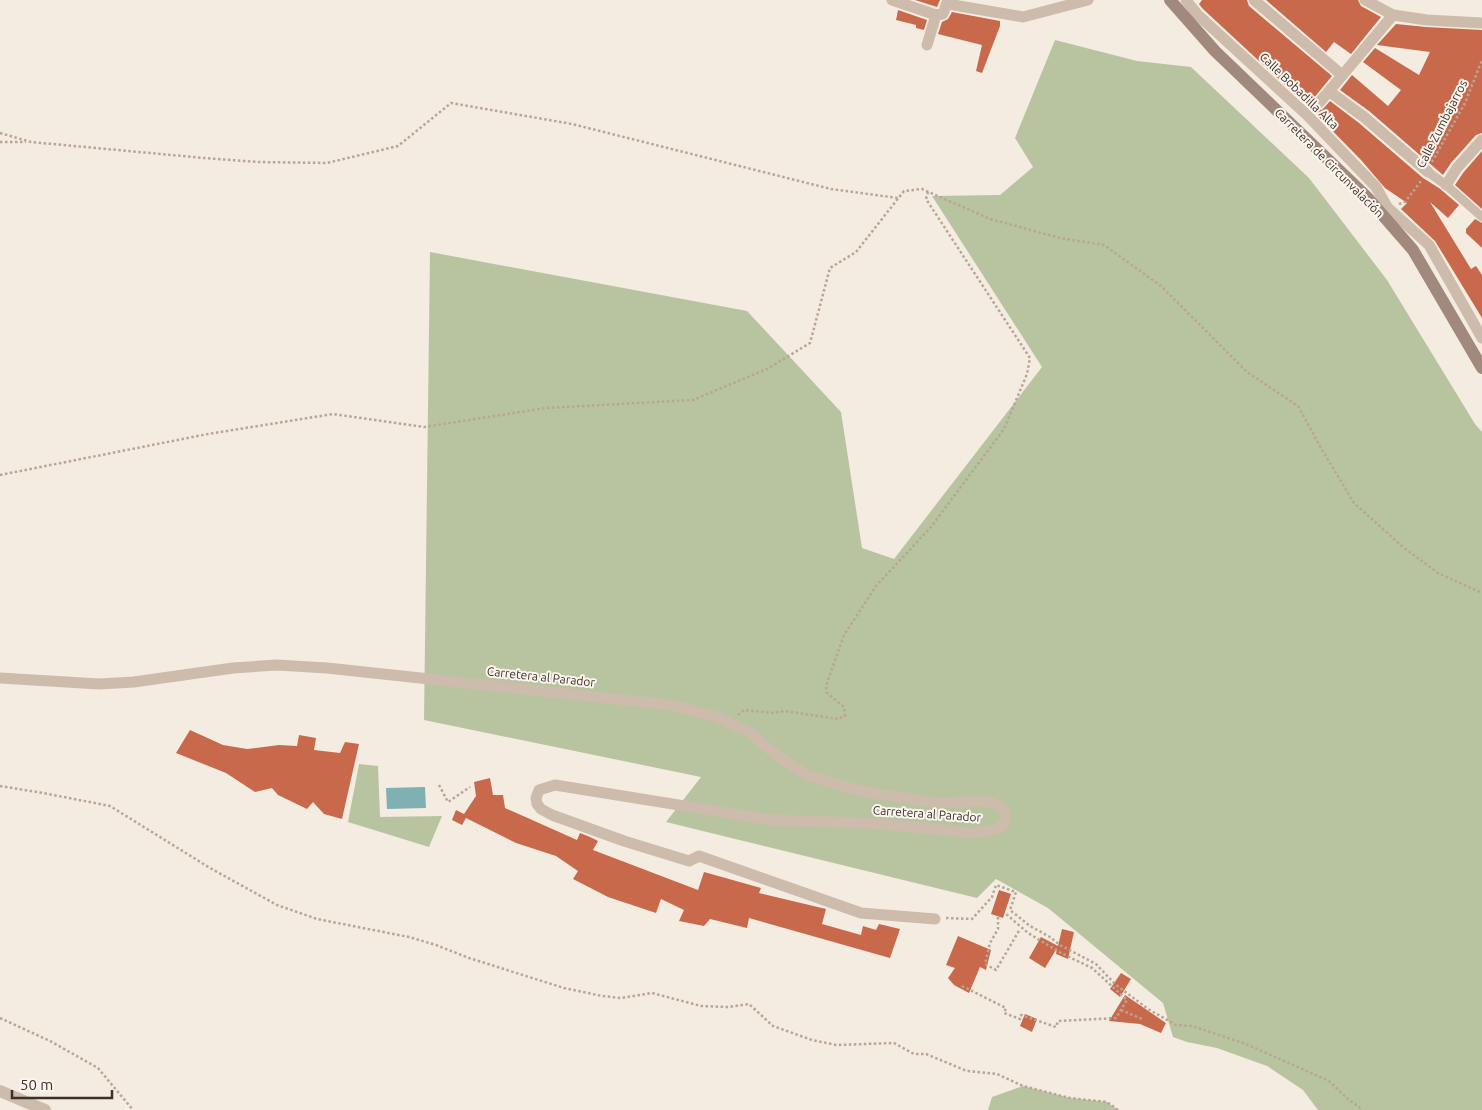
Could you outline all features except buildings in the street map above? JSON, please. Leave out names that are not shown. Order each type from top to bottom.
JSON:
[{"type":"main road","name":"Carretera de Circunvalación","points":[[1170,0],[1214,51],[1366,196],[1413,250],[1482,368]]},
{"type":"street","points":[[892,0],[936,15],[943,14],[948,2],[1023,17],[1088,0]]},
{"type":"street","name":"Calle Bobadilla Alta","points":[[1186,0],[1197,14],[1321,129],[1376,187],[1388,207],[1429,245],[1482,338]]},
{"type":"street","points":[[1254,0],[1342,75]]},
{"type":"street","points":[[1365,0],[1393,15],[1427,20],[1482,23]]},
{"type":"street","points":[[926,45],[936,15]]},
{"type":"street","name":"Calle Bobadilla Alta","points":[[1319,103],[1393,15]]},
{"type":"street","points":[[1330,92],[1364,117],[1482,217]]},
{"type":"street","points":[[1446,185],[1457,168],[1482,140]]},
{"type":"street","name":"Carretera al Parador","points":[[0,678],[99,684],[134,682],[233,668],[278,665],[326,668],[672,705],[717,717],[749,732],[776,755],[807,775],[860,791],[936,803],[984,801],[994,803],[1002,808],[1006,814],[1005,821],[1000,828],[972,832],[882,824],[772,820],[555,785],[539,790],[536,798],[537,804],[541,809],[552,815],[624,841],[689,861],[699,856],[861,913],[935,919]]},
{"type":"street","points":[[0,1092],[45,1110]]},
{"type":"path","name":"Calle Zumbajarros","points":[[1388,207],[1405,202],[1428,172],[1465,103],[1482,60]]},
{"type":"path","points":[[0,142],[31,142],[258,162],[327,163],[398,146],[451,103],[572,124],[831,189],[898,198]]},
{"type":"path","points":[[0,133],[31,142]]},
{"type":"path","points":[[0,475],[208,434],[333,414],[424,427],[546,408],[693,400],[767,368],[810,343],[830,268],[856,252],[904,192],[922,190],[990,219],[1060,238],[1104,244],[1161,286],[1247,372],[1298,406],[1320,448],[1354,503],[1403,547],[1438,573],[1482,593]]},
{"type":"path","points":[[729,722],[744,710],[773,713],[785,710],[838,719],[845,716],[844,707],[826,693],[826,686],[844,635],[876,586],[931,528],[1004,429],[1028,374],[1030,358],[926,199],[928,192]]},
{"type":"path","points":[[440,785],[448,802],[470,787]]},
{"type":"path","points":[[0,786],[110,806],[210,868],[277,905],[318,919],[409,937],[564,988],[602,996],[621,998],[652,993],[701,1006],[728,1007],[749,1004],[773,1026],[812,1040],[836,1045],[894,1043],[914,1054],[926,1054],[967,1071],[997,1074],[1023,1086],[1070,1098],[1108,1102],[1118,1110]]},
{"type":"path","points":[[935,919],[959,917],[972,919],[992,897],[996,885],[1016,892],[1010,910],[1060,945],[1096,964],[1115,984],[1148,1009],[1176,1025],[1192,1026],[1246,1044],[1329,1081],[1363,1110]]},
{"type":"path","points":[[962,986],[1006,1008],[1004,1013],[1020,1019],[1021,1015],[1056,1027],[1058,1021],[1116,1018],[1127,1000],[1092,968],[1061,953],[1028,933],[1005,913]]},
{"type":"path","points":[[998,917],[998,929],[990,943],[985,964],[996,970],[1020,929]]},
{"type":"path","points":[[1022,925],[1024,921]]},
{"type":"path","points":[[1121,1010],[1142,1019]]},
{"type":"path","points":[[0,1018],[50,1041],[98,1068],[133,1110]]},
{"type":"green space","points":[[1055,40],[1137,61],[1191,67],[1309,178],[1387,280],[1475,424],[1482,432],[1482,1110],[1318,1110],[1303,1090],[1267,1066],[1217,1048],[1173,1037],[1163,1003],[1048,908],[996,879],[977,898],[666,822],[701,777],[424,720],[430,252],[747,311],[841,412],[862,548],[894,559],[1042,367],[932,196],[1000,195],[1033,167],[1015,138]]},
{"type":"green space","points":[[359,764],[378,766],[380,817],[442,816],[429,847],[348,822]]},
{"type":"green space","points":[[1023,1086],[1070,1098],[1107,1102],[1118,1110],[988,1110],[992,1097]]},
{"type":"water","points":[[425,787],[426,808],[387,809],[386,788]]}]
